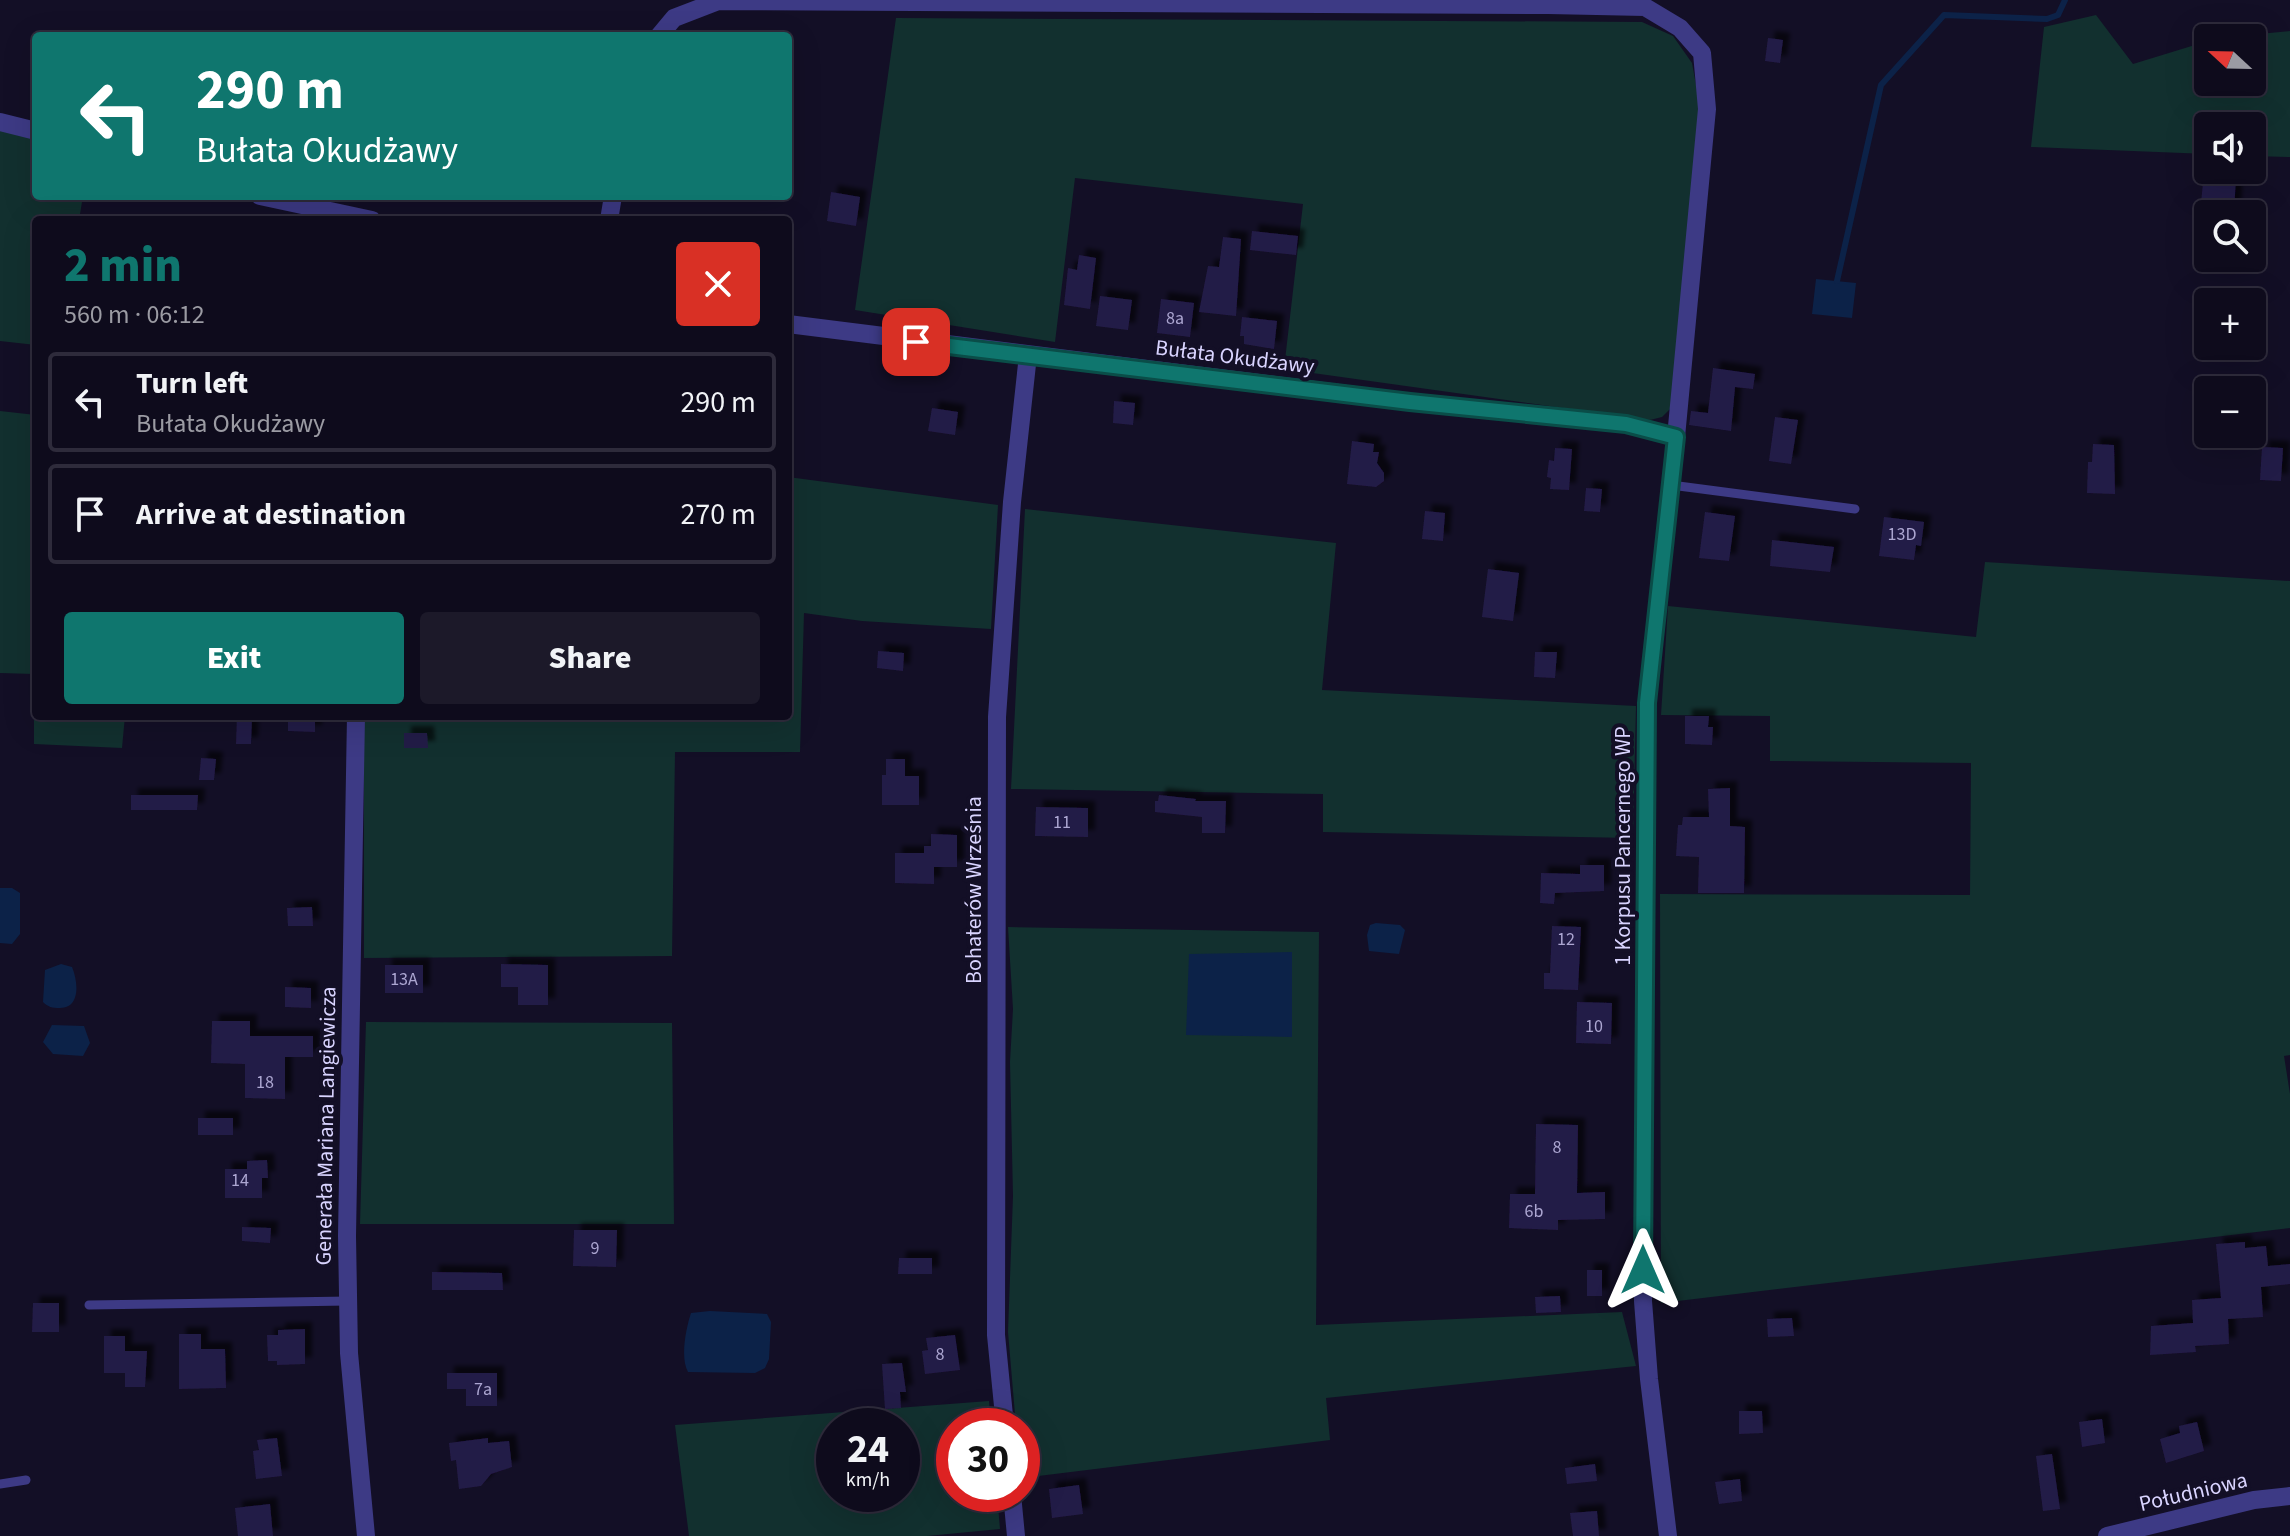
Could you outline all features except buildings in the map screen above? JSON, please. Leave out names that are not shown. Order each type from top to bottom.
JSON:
[{"type":"street","name":"1 Korpusu Pancernego WP","points":[[662,32],[674,18],[718,1],[1548,2],[1645,7],[1680,28],[1702,53],[1707,109],[1647,703],[1643,1301],[1668,1536]]},
{"type":"street","points":[[0,122],[32,130]]},
{"type":"street","points":[[279,200],[353,216]]},
{"type":"street","name":"Bułata Okudżawy","points":[[792,325],[1410,402],[1626,424],[1676,437]]},
{"type":"street","name":"Bohaterów Września","points":[[1003,1408],[996,1335],[997,717],[1012,502],[1028,355]]},
{"type":"street","name":"Generała Mariana Langiewicza","points":[[356,720],[349,1047],[348,1301],[349,1353],[366,1536]]},
{"type":"street","name":"Południowa","points":[[2107,1536],[2254,1500],[2290,1496]]},
{"type":"street","points":[[1014,1512],[1016,1536]]},
{"type":"lane","points":[[1671,485],[1855,509]]},
{"type":"lane","points":[[89,1305],[348,1301]]},
{"type":"lane","points":[[0,1484],[26,1480]]},
{"type":"green space","points":[[2096,15],[2133,64],[2194,45],[2194,96],[2266,96],[2266,33],[2290,31],[2290,157],[2266,156],[2266,112],[2194,112],[2194,153],[2031,147],[2044,27]]},
{"type":"green space","points":[[896,18],[1642,22],[1673,36],[1692,63],[1701,112],[1674,405],[1662,417],[1650,420],[1284,369],[1303,204],[1075,178],[1055,342],[855,310]]},
{"type":"green space","points":[[0,129],[32,138],[32,200],[82,200],[80,216],[32,216],[32,345],[0,341]]},
{"type":"green space","points":[[0,411],[32,415],[32,674],[0,673]]},
{"type":"green space","points":[[792,478],[998,505],[991,629],[862,621],[804,613],[800,752],[675,752],[672,956],[364,958],[364,720],[792,720]]},
{"type":"green space","points":[[1025,509],[1336,543],[1322,690],[1636,706],[1633,838],[1323,832],[1323,794],[1011,789]]},
{"type":"green space","points":[[1985,562],[2290,581],[2290,1055],[2284,1056],[2290,1094],[2290,1228],[1661,1303],[1660,894],[1970,895],[1971,763],[1770,761],[1770,716],[1661,715],[1668,606],[1976,637]]},
{"type":"green space","points":[[34,720],[125,720],[122,748],[34,744]]},
{"type":"green space","points":[[1008,927],[1319,932],[1316,1325],[1622,1312],[1636,1366],[1326,1398],[1330,1440],[1040,1476],[1040,1408],[1014,1408],[1008,1332],[1013,1196],[1010,1062],[1013,1009]]},
{"type":"green space","points":[[366,1022],[672,1023],[674,1224],[360,1224]]},
{"type":"green space","points":[[989,1401],[990,1408],[936,1408],[936,1512],[999,1512],[1000,1529],[927,1536],[689,1536],[675,1425],[816,1414],[816,1512],[920,1512],[920,1408],[897,1408]]},
{"type":"water","points":[[1816,279],[1856,283],[1852,318],[1812,314]]},
{"type":"water","points":[[0,888],[12,888],[20,893],[20,934],[12,944],[0,943]]},
{"type":"water","points":[[1370,925],[1400,925],[1405,930],[1399,954],[1369,951],[1367,935]]},
{"type":"water","points":[[1292,952],[1292,1037],[1186,1035],[1189,954]]},
{"type":"water","points":[[61,964],[72,967],[76,993],[72,1004],[60,1008],[43,1002],[45,970]]},
{"type":"water","points":[[52,1025],[84,1026],[90,1043],[83,1056],[53,1054],[43,1042]]},
{"type":"water","points":[[691,1313],[767,1314],[771,1322],[769,1359],[765,1368],[755,1373],[688,1372],[684,1351]]},
{"type":"waterway","points":[[1837,281],[1881,85],[1944,15],[2047,19],[2058,15],[2065,0]]},
{"type":"route","points":[[916,342],[1410,402],[1626,424],[1676,437],[1647,703],[1643,1270]]}]
